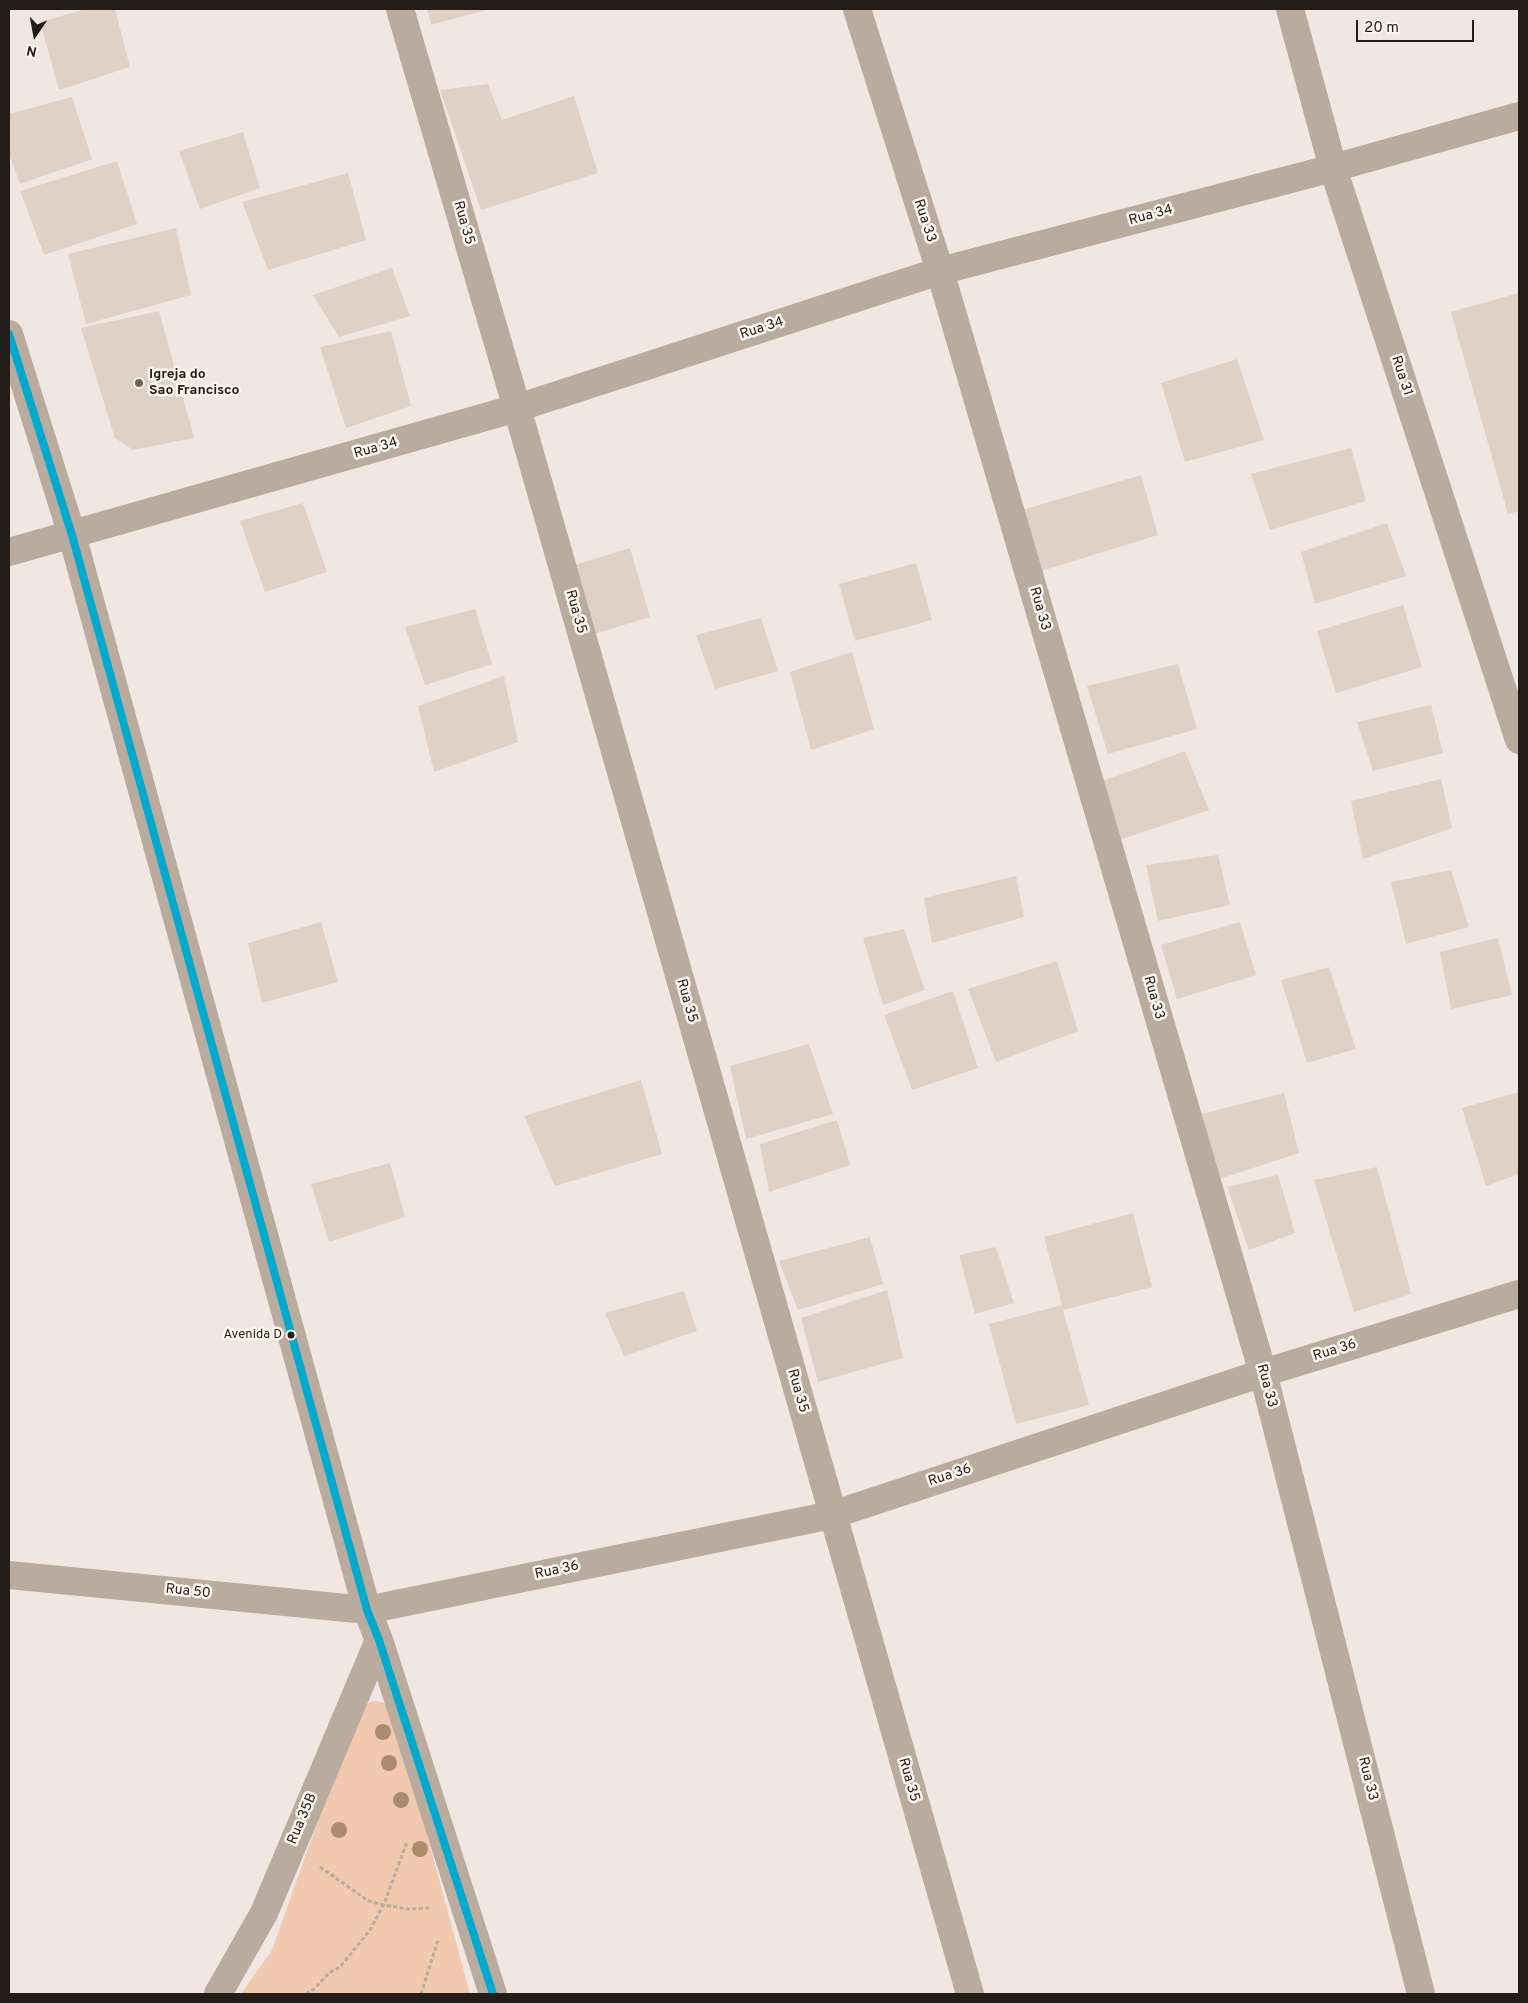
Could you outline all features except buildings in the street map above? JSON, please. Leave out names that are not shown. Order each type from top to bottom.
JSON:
[{"type":"street","name":"Rua 35","points":[[400,9],[517,408],[970,1994]]},
{"type":"street","name":"Rua 33","points":[[857,9],[940,271],[1263,1373],[1421,1994]]},
{"type":"street","name":"Rua 31","points":[[1290,9],[1333,168],[1519,740]]},
{"type":"street","name":"Rua 34","points":[[9,552],[517,408],[940,271],[1333,168],[1519,116]]},
{"type":"street","points":[[9,334],[72,535],[368,1610],[493,1994]]},
{"type":"street","name":"Rua 36","points":[[368,1610],[832,1515],[1263,1373],[1519,1294]]},
{"type":"street","name":"Rua 50","points":[[9,1574],[368,1610]]},
{"type":"street","name":"Rua 35B","points":[[218,1994],[264,1913],[379,1640]]},
{"type":"path","points":[[306,1994],[314,1989],[329,1973],[340,1967],[370,1930],[384,1904],[410,1837]]},
{"type":"path","points":[[316,1864],[367,1900],[378,1904],[409,1909],[432,1907]]},
{"type":"path","points":[[422,1994],[439,1932]]},
{"type":"shaded area","points":[[374,1701],[386,1703],[394,1712],[470,1994],[241,1994],[272,1950],[358,1708]]},
{"type":"transit line","points":[[9,334],[72,535],[367,1610],[379,1640],[493,1994]]},
{"type":"place","name":"Igreja do Sao Francisco","points":[[139,383]]},
{"type":"place","name":"Avenida D","points":[[291,1335]]}]
